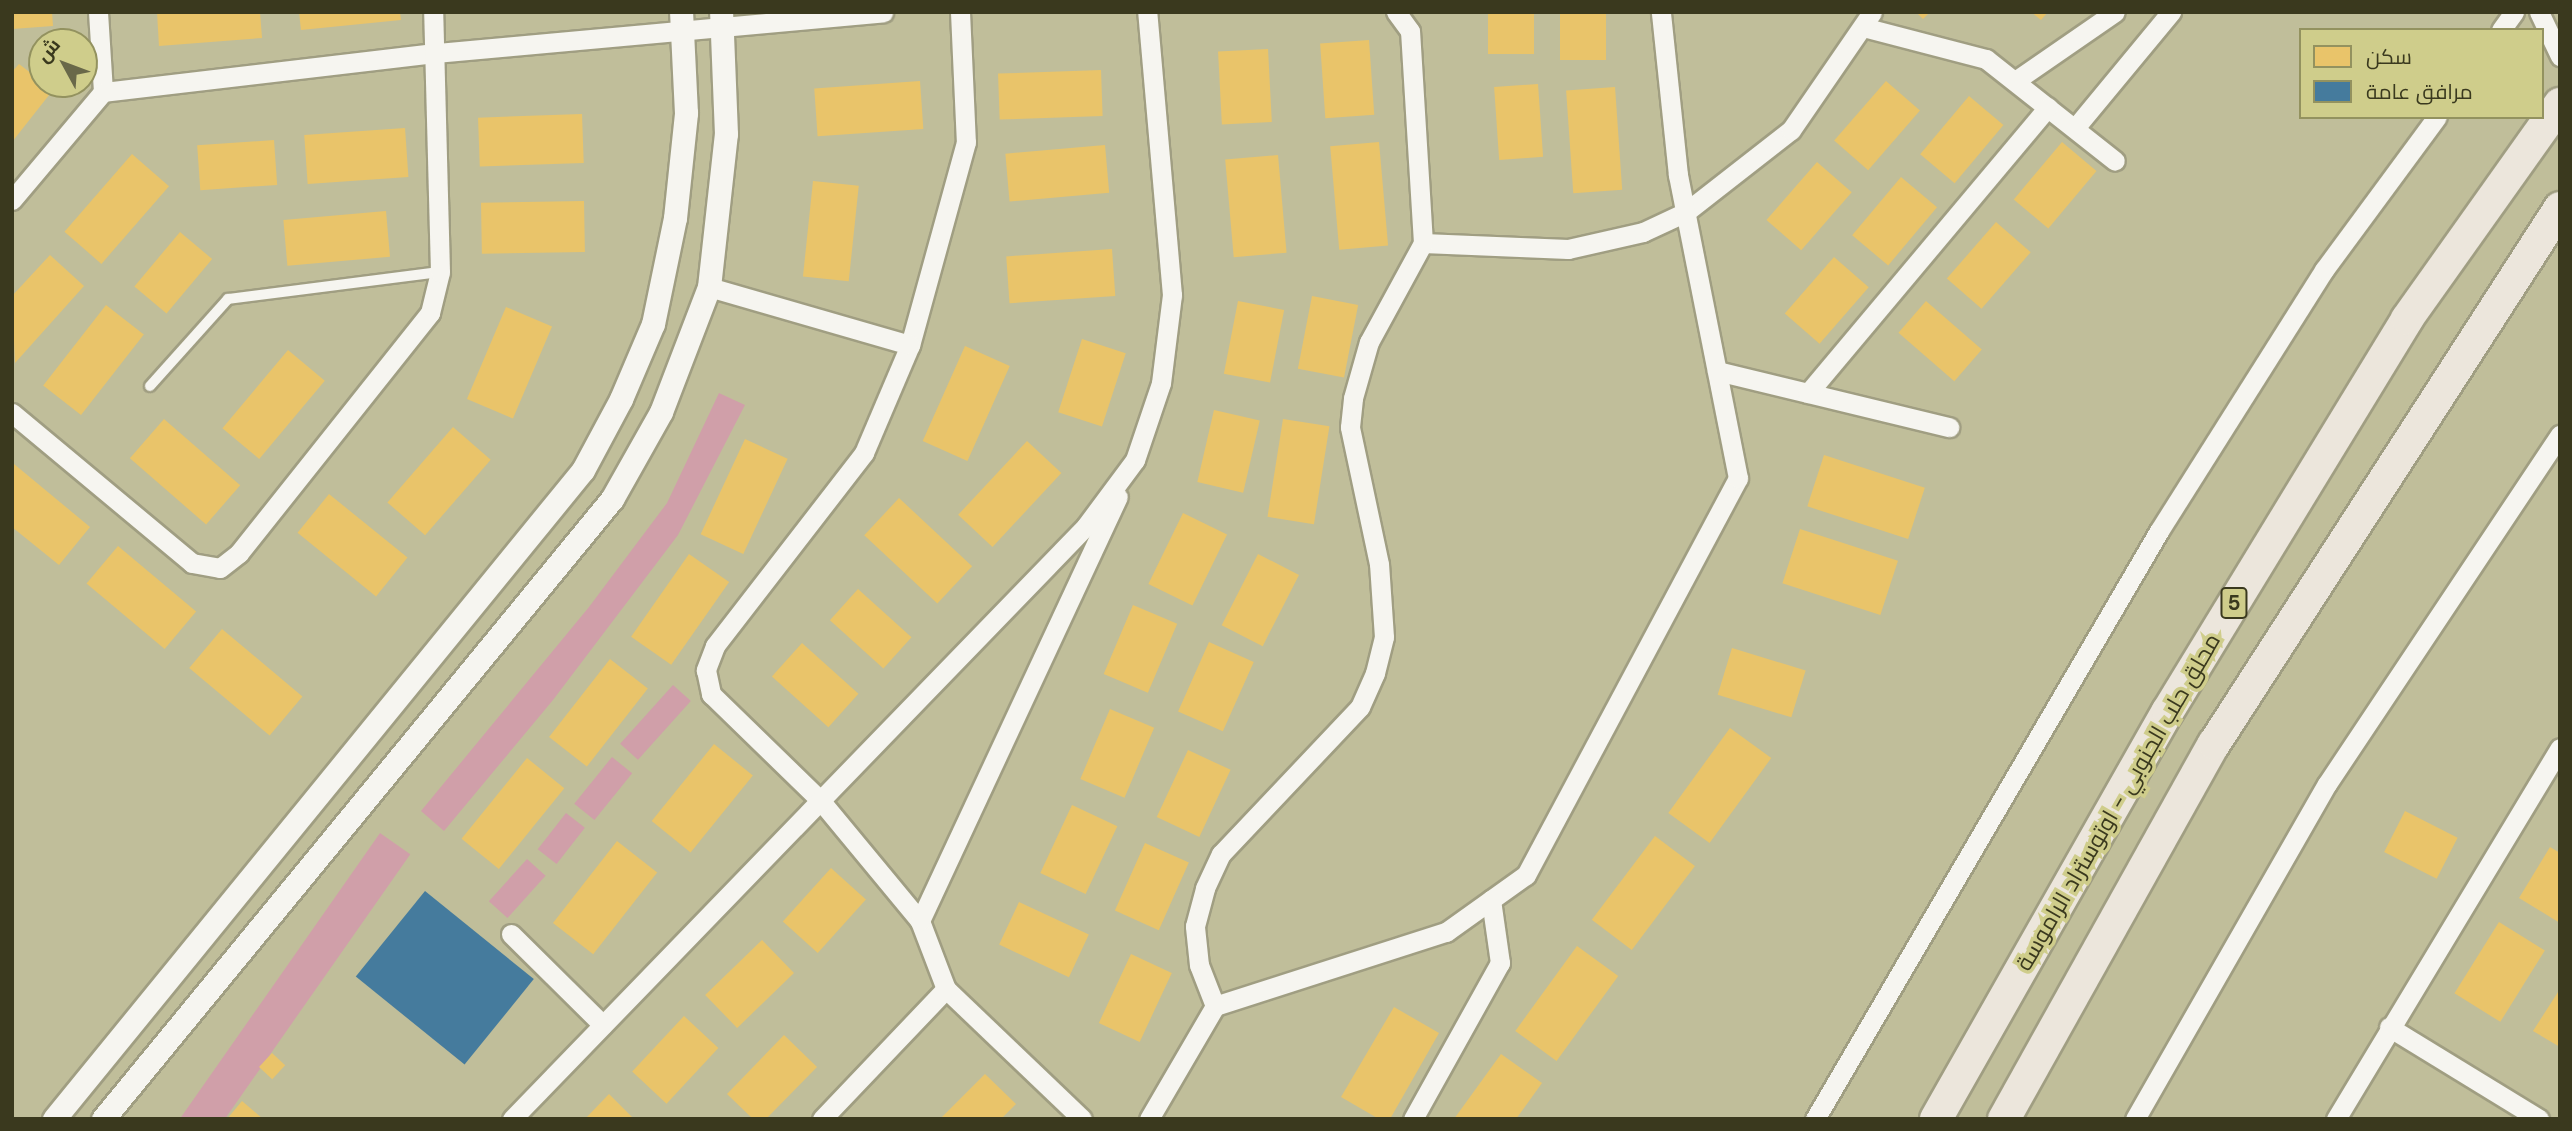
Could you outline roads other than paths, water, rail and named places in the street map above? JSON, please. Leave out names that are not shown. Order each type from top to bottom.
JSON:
[{"type":"highway","name":"محلق حلب الجنوبي - اوتوستراد الراموسة","points":[[1936,1119],[2168,711],[2407,319],[2560,104]]},
{"type":"highway","points":[[2004,1119],[2214,744],[2560,208]]},
{"type":"street","points":[[98,12],[103,92]]},
{"type":"street","points":[[12,413],[192,563],[220,568],[316,461],[430,313],[440,272],[433,12]]},
{"type":"street","points":[[12,200],[103,92],[682,22],[883,12]]},
{"type":"street","points":[[960,12],[966,142],[910,345],[864,453],[715,646],[706,670],[711,694],[820,800],[920,921],[946,989],[1082,1119]]},
{"type":"street","points":[[920,921],[1135,460],[1161,383],[1172,295],[1147,12]]},
{"type":"street","points":[[1215,1006],[1199,965],[1195,926],[1205,888],[1220,854],[1341,731],[1360,707],[1375,673],[1384,637],[1379,564],[1350,427],[1353,398],[1369,342],[1423,243],[1410,31],[1396,12]]},
{"type":"street","points":[[1149,1119],[1215,1006],[1446,932],[1526,875],[1738,478],[1686,212],[1661,12]]},
{"type":"street","points":[[2015,81],[2115,12]]},
{"type":"street","points":[[2075,128],[2171,12]]},
{"type":"street","points":[[2502,28],[2514,12]]},
{"type":"street","points":[[2539,12],[2560,56]]},
{"type":"street","points":[[1423,243],[1569,249],[1643,232],[1686,212],[1791,130],[1868,19],[1986,59],[2115,161]]},
{"type":"street","points":[[103,1119],[612,499],[661,412],[709,287],[726,134],[722,20]]},
{"type":"street","points":[[54,1119],[583,470],[621,400],[653,324],[675,218],[684,126],[682,22]]},
{"type":"street","points":[[1808,393],[2048,107]]},
{"type":"street","points":[[1815,1119],[2159,531],[2324,270],[2436,119]]},
{"type":"street","points":[[709,287],[910,345]]},
{"type":"street","points":[[1717,371],[1949,428]]},
{"type":"street","points":[[2135,1119],[2327,784],[2560,435]]},
{"type":"street","points":[[512,1119],[1086,526],[1135,460]]},
{"type":"street","points":[[438,646],[469,671]]},
{"type":"street","points":[[2336,1119],[2389,1027],[2560,748]]},
{"type":"street","points":[[1413,1119],[1500,963],[1491,900]]},
{"type":"street","points":[[511,934],[603,1025]]},
{"type":"street","points":[[821,1119],[946,989]]},
{"type":"street","points":[[2389,1027],[2539,1119]]},
{"type":"lane","points":[[150,386],[228,299],[440,272]]}]
